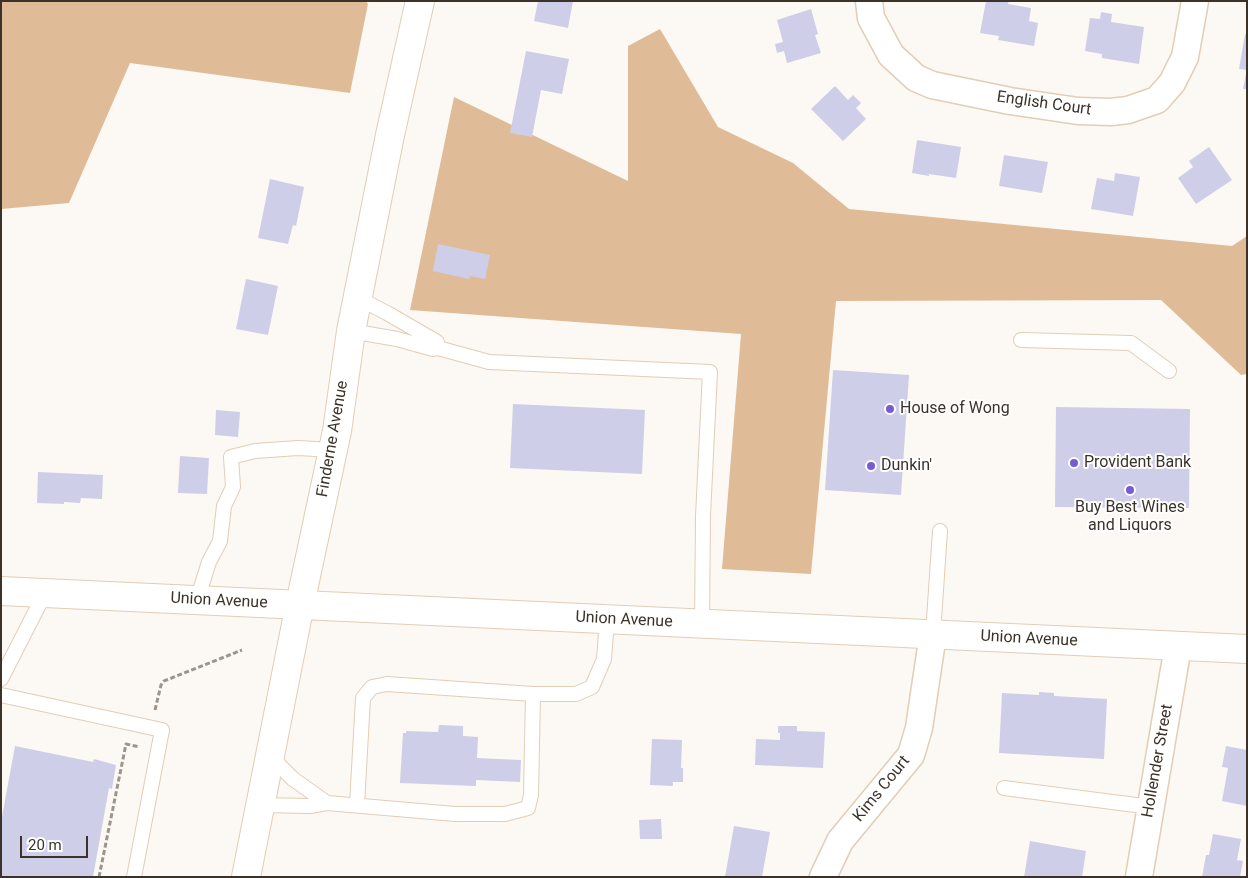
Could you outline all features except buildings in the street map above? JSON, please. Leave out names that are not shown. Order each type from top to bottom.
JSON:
[{"type":"street","name":"Finderne Avenue","points":[[246,877],[300,604],[337,431],[351,332],[390,135],[420,1]]},
{"type":"street","name":"English Court","points":[[870,1],[871,18],[892,56],[916,78],[932,85],[1010,101],[1078,111],[1111,112],[1128,110],[1157,100],[1172,83],[1184,57],[1195,1]]},
{"type":"street","name":"Union Avenue","points":[[1,592],[1247,648]]},
{"type":"street","name":"Kims Court","points":[[824,877],[825,871],[840,841],[911,755],[919,728],[933,634]]},
{"type":"street","name":"Hollender Street","points":[[1139,877],[1178,646]]},
{"type":"lane","points":[[358,298],[436,342],[438,348]]},
{"type":"lane","points":[[351,332],[397,339],[489,362],[710,372],[702,516],[702,623]]},
{"type":"lane","points":[[1021,340],[1131,343],[1169,371]]},
{"type":"lane","points":[[197,600],[209,562],[220,541],[224,506],[233,487],[232,457],[255,451],[298,448],[333,450]]},
{"type":"lane","points":[[933,634],[940,531]]},
{"type":"lane","points":[[1,679],[45,593]]},
{"type":"lane","points":[[356,806],[363,698],[372,686],[388,684],[533,694],[576,694],[592,687],[604,659],[607,619]]},
{"type":"lane","points":[[260,805],[310,806],[327,803],[455,814],[505,814],[528,808],[531,795],[533,694]]},
{"type":"lane","points":[[1,695],[162,730],[134,877]]},
{"type":"lane","points":[[270,756],[293,779],[327,803]]},
{"type":"lane","points":[[1004,788],[1151,807]]},
{"type":"path","points":[[154,716],[161,685],[164,681],[242,650]]},
{"type":"path","points":[[99,877],[126,744],[143,747]]},
{"type":"shaded area","points":[[1,1],[366,1],[368,4],[350,93],[130,63],[69,203],[1,209]]},
{"type":"shaded area","points":[[660,29],[718,127],[793,163],[849,209],[1232,246],[1247,236],[1247,374],[1241,375],[1161,300],[836,301],[811,574],[722,569],[741,334],[410,310],[454,97],[628,181],[628,46]]},
{"type":"place","name":"House of Wong","points":[[890,409]]},
{"type":"place","name":"Provident Bank","points":[[1074,463]]},
{"type":"place","name":"Dunkin'","points":[[871,466]]},
{"type":"place","name":"Buy Best Wines and Liquors","points":[[1130,490]]}]
